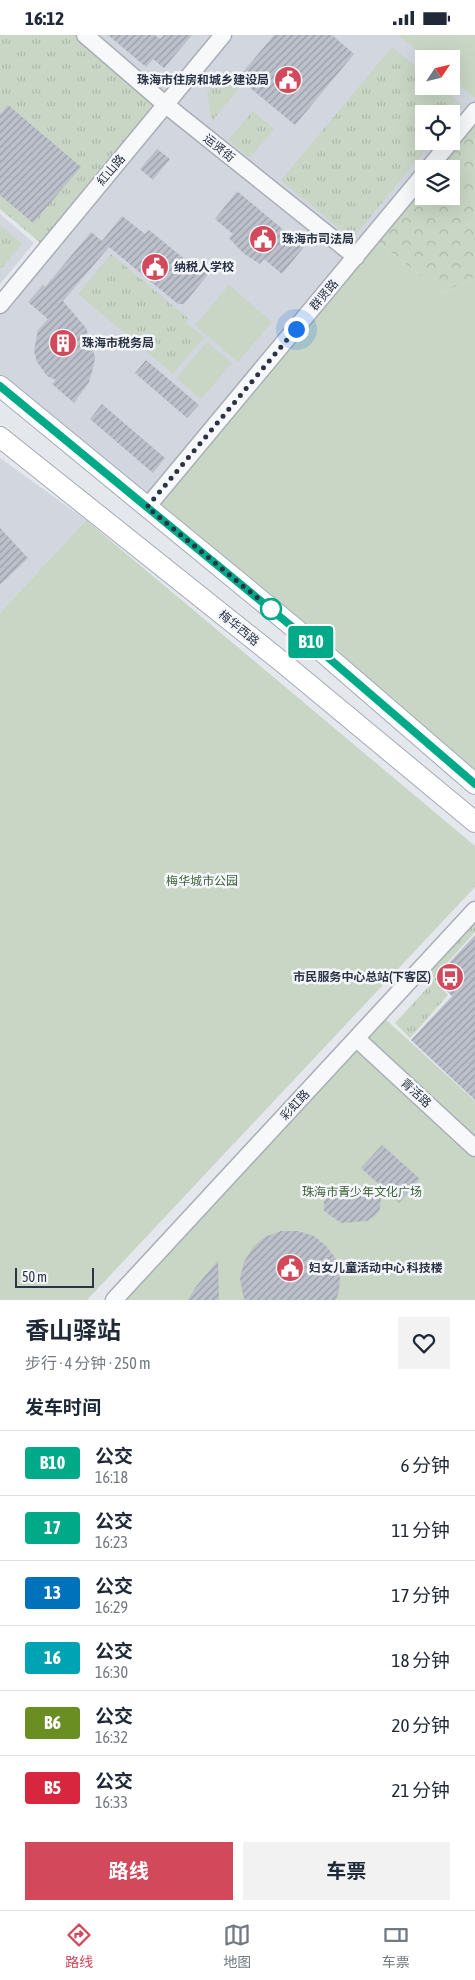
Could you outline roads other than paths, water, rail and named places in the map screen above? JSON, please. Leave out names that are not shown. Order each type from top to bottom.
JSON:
[{"type":"main road","points":[[0,386],[289,624],[475,784]]},
{"type":"main road","name":"梅华西路","points":[[2,439],[282,662],[475,822]]},
{"type":"street","name":"运贤街","points":[[85,35],[166,105],[356,257]]},
{"type":"street","name":"紅山路","points":[[0,305],[223,35]]},
{"type":"street","points":[[460,130],[475,111]]},
{"type":"street","points":[[435,160],[444,150]]},
{"type":"street","name":"群贤路","points":[[147,507],[415,185]]},
{"type":"street","name":"彩虹路","points":[[114,1300],[475,910]]},
{"type":"street","name":"青活路","points":[[357,1039],[475,1148]]},
{"type":"place","name":"珠海市住房和城乡建设局","points":[[288,80]]},
{"type":"place","name":"珠海市司法局","points":[[263,239]]},
{"type":"place","name":"纳税人学校","points":[[155,267]]},
{"type":"place","name":"珠海市税务局","points":[[63,343]]},
{"type":"place","name":"市民服务中心总站(下客区)","points":[[450,977]]},
{"type":"place","name":"妇女儿童活动中心 科技楼","points":[[290,1268]]},
{"type":"park label","name":"梅华城市公园","points":[[202,881]]},
{"type":"park label","name":"珠海市青少年文化广场","points":[[362,1192]]}]
